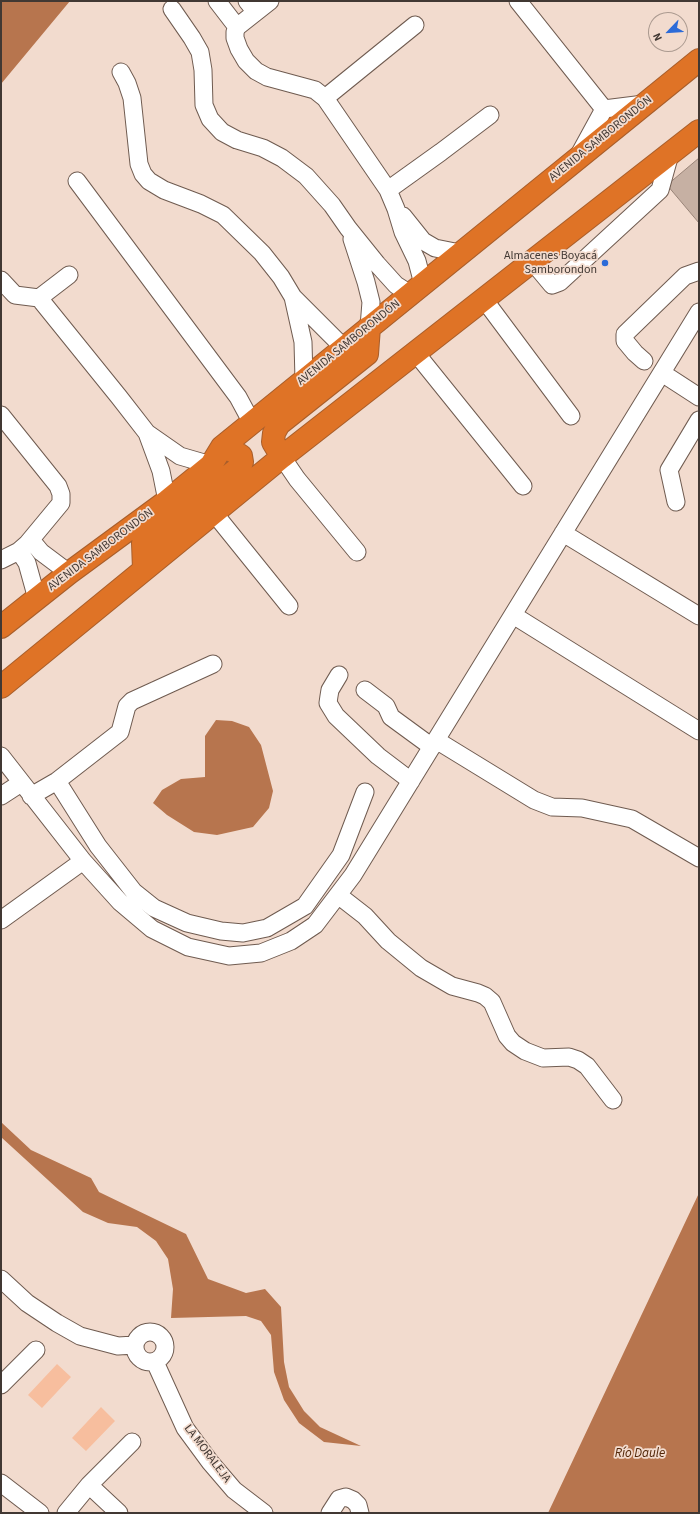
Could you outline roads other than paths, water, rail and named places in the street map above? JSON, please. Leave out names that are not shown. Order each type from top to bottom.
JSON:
[{"type":"highway","name":"AVENIDA SAMBORONDÓN","points":[[1,627],[69,573],[167,501],[252,423],[699,60]]},
{"type":"highway","points":[[1,687],[282,457],[483,298],[532,262],[699,131]]},
{"type":"highway","points":[[282,457],[273,442],[274,433],[279,424],[367,354],[369,327]]},
{"type":"highway","points":[[144,569],[144,543],[240,467],[242,462],[241,456],[235,452],[216,456]]},
{"type":"street","points":[[217,1],[237,27]]},
{"type":"street","points":[[172,9],[200,52],[203,70],[204,105],[210,119],[222,132],[237,140],[263,148],[276,155],[306,176],[332,205],[348,228],[396,285],[416,289],[417,261],[403,232],[388,190],[325,98],[314,90],[267,77],[256,71],[246,61],[239,49],[235,38],[237,27],[251,7],[270,1]]},
{"type":"street","points":[[518,1],[604,109]]},
{"type":"street","points":[[325,98],[415,26]]},
{"type":"street","points":[[121,72],[127,83],[132,98],[139,164],[143,174],[156,186],[224,215],[262,253],[281,277],[293,297],[344,348]]},
{"type":"street","points":[[604,109],[644,104]]},
{"type":"street","points":[[577,158],[604,109]]},
{"type":"street","points":[[388,190],[442,152],[490,115]]},
{"type":"street","points":[[532,262],[552,285],[560,282],[660,190],[670,154]]},
{"type":"street","points":[[77,181],[238,398],[252,423]]},
{"type":"street","points":[[396,209],[423,241],[435,248],[460,254]]},
{"type":"street","points":[[348,228],[371,302],[369,327]]},
{"type":"street","points":[[644,361],[635,354],[625,341],[625,334],[686,276],[699,271]]},
{"type":"street","points":[[39,298],[69,275]]},
{"type":"street","points":[[1,280],[14,295],[39,298],[147,433],[161,470],[167,501]]},
{"type":"street","points":[[293,297],[303,342],[304,380]]},
{"type":"street","points":[[483,298],[571,416]]},
{"type":"street","points":[[1,756],[83,861],[120,902],[152,929],[188,947],[229,956],[261,953],[291,941],[315,925],[353,875],[699,312]]},
{"type":"street","points":[[416,352],[523,486]]},
{"type":"street","points":[[662,373],[699,397]]},
{"type":"street","points":[[1,415],[58,486],[61,494],[61,503],[25,545],[1,560]]},
{"type":"street","points":[[676,502],[669,470],[699,420]]},
{"type":"street","points":[[147,433],[180,456],[216,456]]},
{"type":"street","points":[[282,457],[297,479],[357,552]]},
{"type":"street","points":[[214,513],[289,606]]},
{"type":"street","points":[[563,533],[699,616]]},
{"type":"street","points":[[25,545],[42,552],[69,573]]},
{"type":"street","points":[[25,545],[27,563],[37,599]]},
{"type":"street","points":[[512,615],[699,731]]},
{"type":"street","points":[[1,796],[57,781],[120,732],[126,706],[132,701],[213,664]]},
{"type":"street","points":[[339,675],[330,690],[328,703],[336,716],[378,756],[411,782]]},
{"type":"street","points":[[365,690],[386,706],[391,717],[534,800],[552,808],[582,808],[632,819],[699,858]]},
{"type":"street","points":[[57,781],[98,846],[134,892],[154,908],[187,923],[221,931],[243,933],[267,928],[305,906],[341,856],[365,792]]},
{"type":"street","points":[[1,920],[83,861]]},
{"type":"street","points":[[338,894],[365,916],[388,941],[421,968],[452,986],[485,996],[492,1002],[507,1036],[513,1043],[525,1052],[543,1058],[569,1058],[578,1060],[587,1066],[613,1100]]},
{"type":"street","points":[[1,1279],[27,1303],[80,1336],[104,1341],[118,1346],[135,1346]]},
{"type":"street","points":[[145,1332],[157,1333],[162,1337],[164,1342],[164,1354],[155,1362],[143,1361],[135,1352],[136,1340],[145,1332]]},
{"type":"street","points":[[1,1385],[36,1350]]},
{"type":"street","name":"LA MORALEJA","points":[[155,1362],[185,1428],[210,1462],[234,1490],[264,1513]]},
{"type":"street","points":[[66,1513],[89,1486],[132,1442]]},
{"type":"street","points":[[1,1483],[40,1513]]},
{"type":"street","points":[[89,1486],[119,1513]]},
{"type":"street","points":[[330,1513],[339,1499],[346,1497],[353,1500],[358,1505],[360,1513]]},
{"type":"water","points":[[1,1],[70,1],[1,84]]},
{"type":"water","points":[[216,720],[232,721],[249,727],[261,745],[273,791],[269,808],[253,827],[217,835],[194,832],[167,815],[153,803],[162,790],[181,779],[205,777],[205,736]]},
{"type":"water","points":[[1,1122],[31,1150],[91,1178],[99,1192],[186,1234],[208,1279],[246,1293],[265,1289],[281,1307],[284,1362],[289,1387],[304,1411],[320,1427],[361,1446],[324,1442],[299,1423],[284,1400],[274,1372],[271,1335],[261,1321],[246,1316],[171,1318],[173,1289],[168,1259],[156,1241],[137,1227],[108,1223],[83,1212],[1,1137]]},
{"type":"water","name":"Río Daule","points":[[699,1193],[699,1513],[548,1513]]},
{"type":"place","name":"Almacenes Boyacá Samborondon","points":[[605,263]]}]
